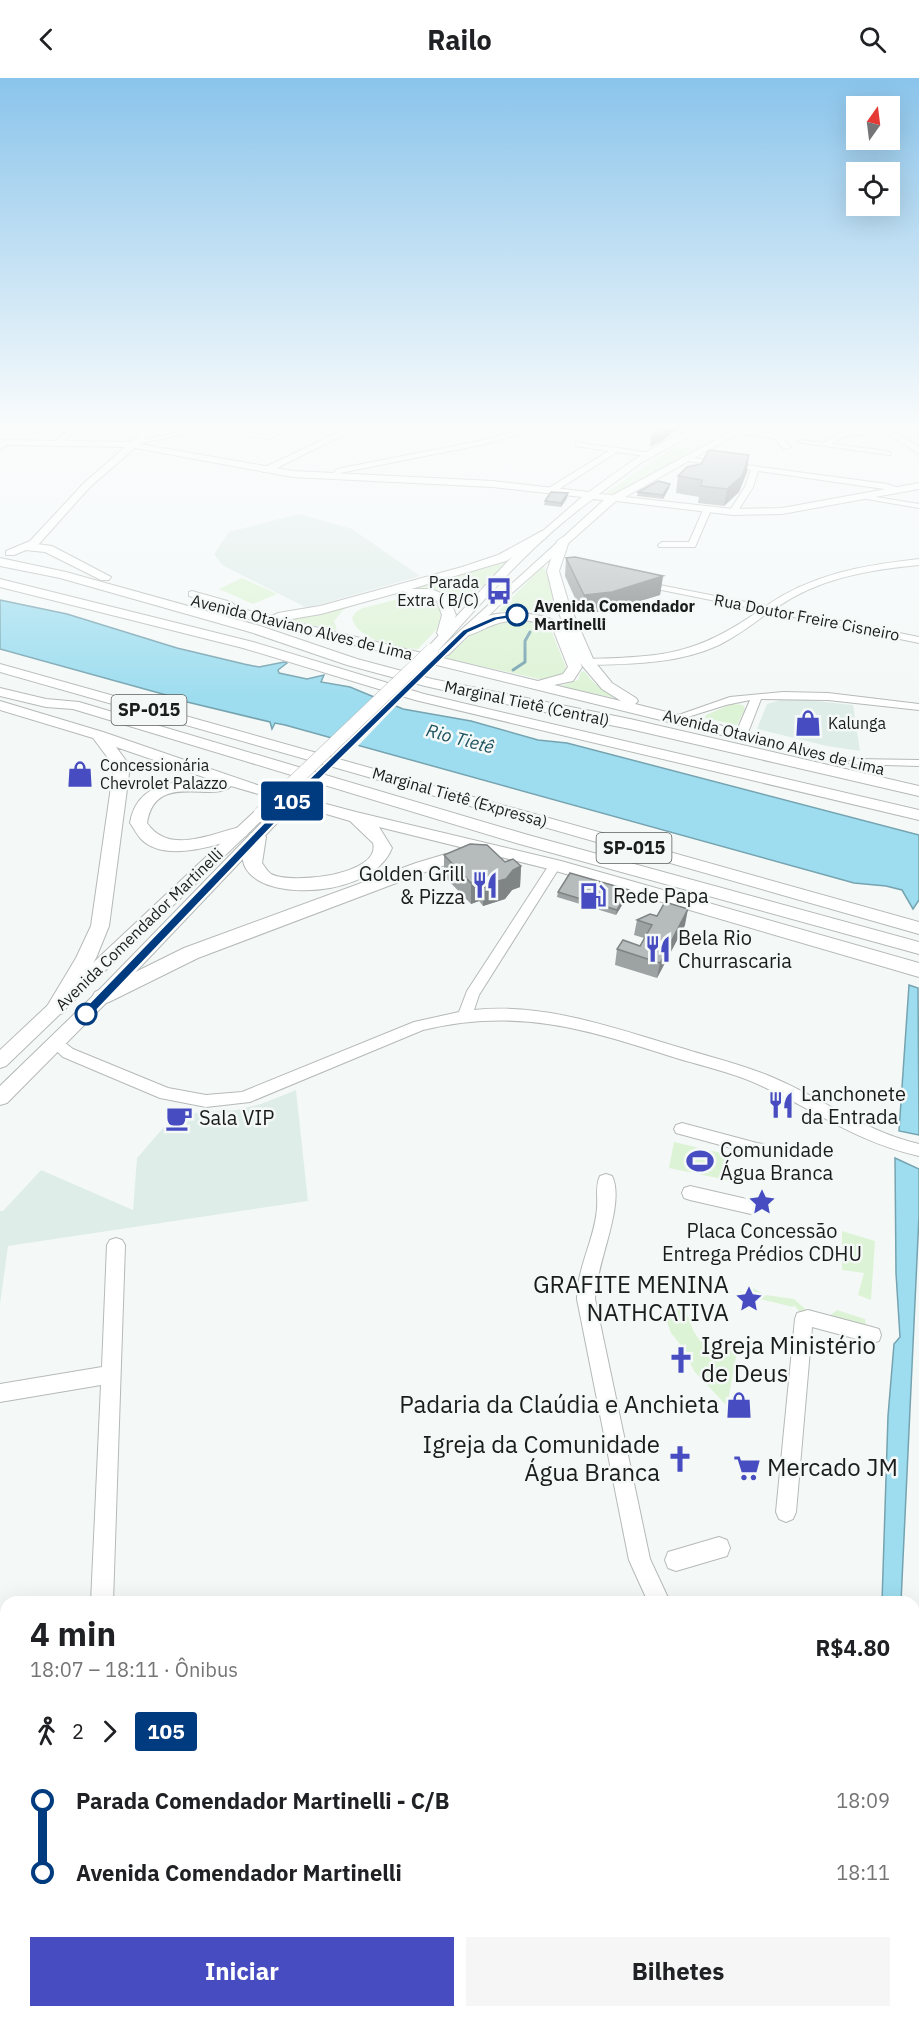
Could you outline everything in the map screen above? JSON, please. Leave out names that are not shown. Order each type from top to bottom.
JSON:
[{"type":"highway","points":[[253,628],[266,617],[301,614],[429,581],[502,558],[542,535]]},
{"type":"highway","points":[[563,541],[559,566],[553,571],[562,604],[587,662],[599,678],[616,693],[656,713]]},
{"type":"highway","points":[[29,547],[48,549],[105,577]]},
{"type":"highway","name":"Marginal Tietê (Central)","points":[[3,556],[62,575],[253,628],[352,662],[430,683],[519,703],[641,726],[919,791]]},
{"type":"highway","name":"Avenida Otaviano Alves de Lima","points":[[3,556],[105,577],[237,611],[253,628],[425,690]]},
{"type":"highway","points":[[0,569],[205,624],[253,628],[492,689],[740,740],[762,740]]},
{"type":"highway","points":[[0,583],[248,645],[420,697],[919,814]]},
{"type":"highway","points":[[405,654],[364,640],[344,621],[347,612],[364,604],[399,594],[431,593],[443,598],[448,607],[449,615],[444,633]]},
{"type":"highway","points":[[466,632],[502,616],[543,615],[562,604]]},
{"type":"highway","name":"Avenida Otaviano Alves de Lima","points":[[122,612],[253,628],[405,654],[919,777]]},
{"type":"highway","points":[[522,681],[559,681],[571,675],[575,667],[559,627],[528,615]]},
{"type":"highway","points":[[3,673],[74,705],[332,784],[522,839],[919,948]]},
{"type":"highway","name":"Marginal Tietê (Expressa)","points":[[3,673],[488,805],[737,878],[919,928]]},
{"type":"highway","name":"Marginal Tietê (Central)","points":[[425,690],[654,742],[892,801],[919,814]]},
{"type":"highway","points":[[0,692],[46,703],[74,705]]},
{"type":"highway","points":[[0,705],[98,735],[260,791],[355,817],[530,858],[919,970]]},
{"type":"highway","points":[[56,1008],[86,958],[100,926],[107,881],[122,766],[98,735]]},
{"type":"highway","points":[[654,742],[684,746],[919,796]]},
{"type":"highway","points":[[260,791],[211,784],[187,784],[153,794],[146,799],[138,814],[140,830],[147,838],[172,847],[204,845],[248,835],[256,870],[267,879],[281,884],[312,886],[356,873],[380,858],[383,850],[376,834],[355,817]]},
{"type":"highway","points":[[488,805],[518,821],[919,942]]},
{"type":"highway","points":[[522,839],[539,849],[749,913],[792,932]]},
{"type":"highway","points":[[102,998],[191,953],[446,859],[490,855],[530,858]]},
{"type":"main road","points":[[3,556],[29,547],[55,519]]},
{"type":"main road","name":"Avenida Comendador Martinelli","points":[[438,651],[444,633],[474,606],[512,562],[560,519]]},
{"type":"main road","name":"Avenida Comendador Martinelli","points":[[0,1061],[248,835],[438,651],[466,632],[589,519]]},
{"type":"main road","name":"Avenida Comendador Martinelli","points":[[0,1098],[102,998],[248,835]]},
{"type":"street","points":[[663,545],[692,545],[703,519]]},
{"type":"street","points":[[587,662],[684,654],[720,641],[788,595],[824,579],[861,569],[919,562]]},
{"type":"street","name":"Rua Doutor Freire Cisneiro","points":[[632,581],[919,640]]},
{"type":"street","points":[[192,594],[228,604],[237,611]]},
{"type":"street","points":[[675,718],[737,699],[757,697],[800,696],[919,707]]},
{"type":"street","points":[[741,735],[757,697]]},
{"type":"street","points":[[854,762],[919,763]]},
{"type":"street","points":[[465,1015],[472,996],[555,865]]},
{"type":"street","points":[[55,1043],[68,1053],[166,1094],[216,1100],[244,1098],[419,1026],[465,1015],[525,1013],[558,1018],[602,1029],[769,1082],[886,1142],[919,1150]]},
{"type":"street","points":[[682,1129],[757,1149]]},
{"type":"street","points":[[606,1181],[606,1210],[586,1284],[586,1299],[640,1560],[656,1596]]},
{"type":"street","points":[[690,1193],[751,1207]]},
{"type":"street","points":[[102,1596],[116,1245]]},
{"type":"street","points":[[786,1512],[804,1319],[808,1318],[872,1335]]},
{"type":"street","points":[[0,1393],[110,1375]]},
{"type":"street","points":[[676,1560],[719,1548]]},
{"type":"shaded area","points":[[278,519],[318,519],[352,529],[420,576],[307,608],[222,565],[214,554],[229,532]]},
{"type":"shaded area","name":"Kalunga","points":[[784,699],[853,705],[860,751],[827,746],[757,729],[767,704]]},
{"type":"shaded area","points":[[296,1090],[308,1201],[8,1246],[0,1305],[0,1211],[3,1211],[41,1170],[133,1210],[137,1158],[178,1111],[194,1113],[236,1110],[261,1104]]},
{"type":"green space","points":[[507,561],[489,582],[459,606],[446,592],[417,588],[363,601],[343,610],[334,621],[337,630],[279,618]]},
{"type":"green space","points":[[544,565],[556,604],[550,610],[499,611]]},
{"type":"green space","points":[[242,578],[277,594],[253,604],[219,589]]},
{"type":"green space","points":[[414,595],[436,600],[443,615],[436,630],[418,649],[379,641],[355,626],[352,618],[363,608]]},
{"type":"green space","points":[[507,619],[535,620],[551,630],[567,670],[559,676],[544,680],[445,658],[477,630]]},
{"type":"green space","points":[[584,671],[594,683],[615,698],[561,686],[578,680],[581,672]]},
{"type":"green space","points":[[732,704],[743,705],[745,709],[737,725],[705,718],[706,715]]},
{"type":"green space","name":"Comunidade Água Branca","points":[[674,1142],[730,1155],[727,1180],[669,1168]]},
{"type":"green space","points":[[842,1231],[875,1241],[871,1300],[858,1295],[864,1273],[842,1270]]},
{"type":"green space","points":[[753,1288],[766,1295],[794,1299],[810,1313],[828,1317],[837,1310],[865,1319],[866,1327],[804,1317],[794,1305],[793,1307],[739,1294],[740,1291],[752,1294]]},
{"type":"green space","points":[[666,1308],[686,1311],[700,1341],[737,1352],[727,1406],[694,1371],[683,1348],[671,1333],[664,1313]]},
{"type":"water","name":"Rio Tietê","points":[[0,600],[67,614],[177,648],[244,664],[259,667],[284,662],[287,663],[278,670],[279,673],[307,679],[324,675],[321,682],[350,687],[403,709],[471,721],[538,740],[567,743],[919,835],[919,900],[913,909],[902,890],[854,883],[285,725],[275,723],[272,729],[270,722],[183,701],[0,649]]},
{"type":"water","points":[[909,985],[918,988],[919,1135],[899,1131]]},
{"type":"water","points":[[895,1158],[919,1169],[919,1216],[901,1596],[882,1596],[888,1416],[894,1344],[900,1337],[896,1273]]},
{"type":"pier","points":[[376,695],[398,704],[356,748],[329,740]]},
{"type":"building","points":[[575,557],[663,576],[612,592],[584,595],[566,558]]},
{"type":"building","points":[[470,844],[487,845],[505,862],[513,859],[521,866],[513,870],[506,879],[483,885],[479,880],[471,883],[444,855]]},
{"type":"building","name":"Rede Papa","points":[[570,873],[629,890],[617,910],[558,892]]},
{"type":"building","points":[[665,902],[688,909],[660,963],[617,949],[623,940],[640,946],[652,925],[637,920],[650,914],[657,916]]},
{"type":"waterway","points":[[513,670],[525,662],[525,641],[530,632]]},
{"type":"bus line","name":"105","points":[[86,1014],[274,818],[466,632],[495,618],[517,615]]},
{"type":"place","name":"Parada Extra ( B/C)","points":[[499,591]]},
{"type":"place","name":"Avenida Comendador Martinelli","points":[[517,615]]},
{"type":"place","name":"Kalunga","points":[[808,723]]},
{"type":"place","name":"Concessionária Chevrolet Palazzo","points":[[80,774]]},
{"type":"place","name":"Golden Grill & Pizza","points":[[485,885]]},
{"type":"place","name":"Rede Papa","points":[[593,896]]},
{"type":"place","name":"Bela Rio Churrascaria","points":[[658,949]]},
{"type":"place","name":"Lanchonete da Entrada","points":[[781,1105]]},
{"type":"place","name":"Sala VIP","points":[[179,1118]]},
{"type":"place","name":"Comunidade Água Branca","points":[[700,1161]]},
{"type":"place","name":"Placa Concessão Entrega Prédios CDHU","points":[[762,1202]]},
{"type":"place","name":"GRAFITE MENINA NATHCATIVA","points":[[749,1299]]},
{"type":"place","name":"Igreja Ministério de Deus","points":[[681,1360]]},
{"type":"place","name":"Padaria da Claúdia e Anchieta","points":[[739,1405]]},
{"type":"place","name":"Igreja da Comunidade Água Branca","points":[[680,1459]]},
{"type":"place","name":"Mercado JM","points":[[747,1468]]}]
